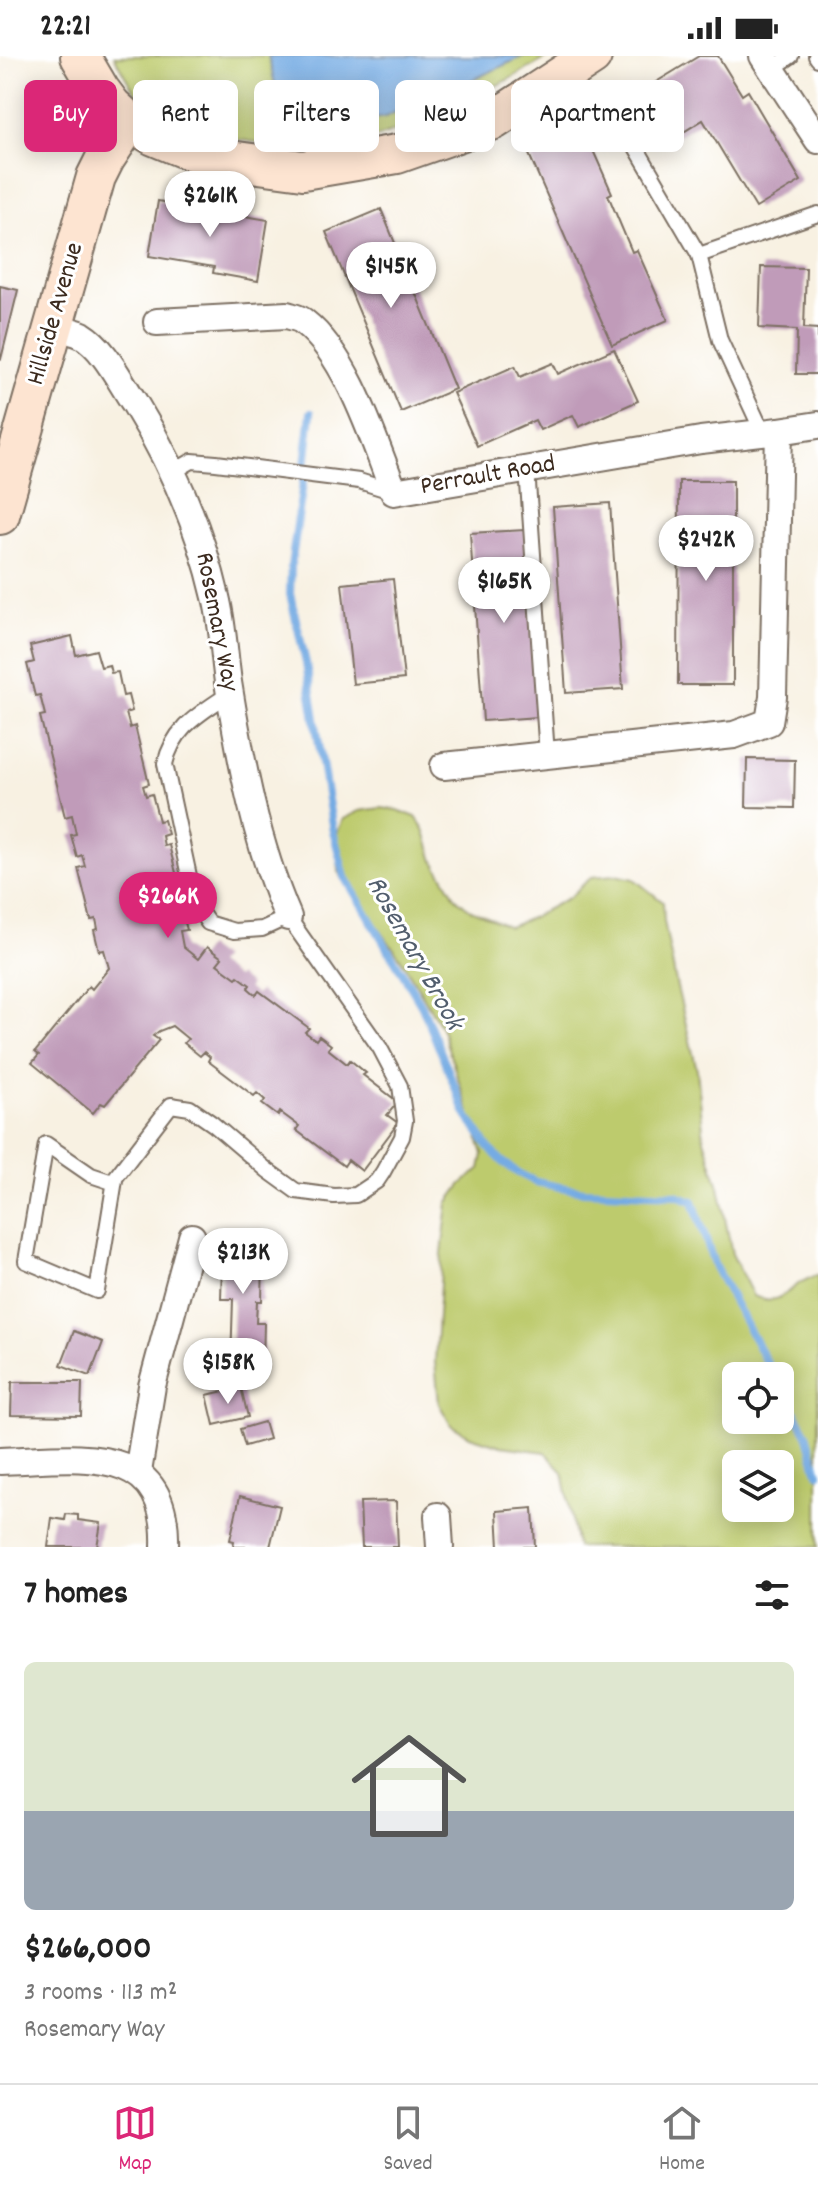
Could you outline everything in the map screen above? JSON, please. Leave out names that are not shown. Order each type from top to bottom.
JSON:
[{"type":"street","points":[[80,56],[112,106],[154,136],[215,158],[303,170],[397,154],[494,120],[592,56]]},
{"type":"street","points":[[775,60],[818,140]]},
{"type":"street","name":"Hillside Avenue","points":[[0,515],[96,177],[130,121]]},
{"type":"street","name":"Perrault Road","points":[[157,322],[287,315],[302,320],[332,353],[352,389],[394,492],[701,440],[818,425]]},
{"type":"street","name":"Rosemary Way","points":[[52,327],[81,335],[103,354],[144,418],[173,472],[194,524],[217,599],[230,693],[256,823],[271,879],[288,917]]},
{"type":"street","points":[[444,766],[734,735],[769,722],[773,697],[771,432]]},
{"type":"street","points":[[138,1472],[152,1386],[192,1237]]},
{"type":"street","points":[[0,1461],[102,1461],[124,1465],[138,1472],[148,1483],[165,1517],[165,1547]]},
{"type":"street","points":[[438,1516],[440,1547]]},
{"type":"lane","points":[[639,152],[699,255],[720,340],[771,432]]},
{"type":"lane","points":[[699,255],[818,214]]},
{"type":"lane","points":[[173,472],[192,461],[359,481],[394,492]]},
{"type":"lane","points":[[527,469],[547,755]]},
{"type":"lane","points":[[115,1180],[106,1182],[91,1175],[46,1144],[26,1261],[97,1291],[115,1180],[171,1105],[190,1108],[202,1116],[296,1191],[334,1196],[356,1195],[377,1181],[402,1137],[405,1121],[400,1086],[380,1048],[288,917],[262,929],[234,931],[208,923],[195,904],[165,764],[169,747],[185,724],[230,693]]},
{"type":"green space","points":[[114,56],[550,56],[495,86],[495,80],[395,80],[395,131],[379,137],[379,80],[254,80],[254,142],[238,140],[238,80],[133,80],[133,89]]},
{"type":"green space","points":[[381,808],[416,817],[424,829],[434,861],[456,898],[469,909],[509,927],[570,897],[591,877],[615,875],[634,879],[663,902],[676,983],[697,1070],[704,1139],[719,1187],[732,1254],[753,1296],[761,1299],[778,1298],[818,1275],[818,1547],[577,1547],[563,1472],[545,1452],[501,1446],[470,1436],[451,1425],[439,1404],[435,1362],[442,1253],[448,1203],[462,1184],[480,1169],[483,1154],[441,1027],[401,959],[339,873],[337,833],[343,819],[359,811]]},
{"type":"water","points":[[268,56],[524,56],[472,80],[395,80],[395,112],[379,118],[379,80],[274,80]]},
{"type":"building","points":[[699,56],[718,56],[742,95],[748,91],[801,181],[756,208],[703,120],[684,132],[684,80],[660,80]]},
{"type":"building","points":[[528,152],[594,152],[632,252],[637,250],[668,320],[612,345]]},
{"type":"building","points":[[158,201],[268,220],[258,281],[213,273],[214,267],[149,256]]},
{"type":"building","points":[[381,209],[455,389],[401,412],[326,232]]},
{"type":"building","points":[[761,267],[806,268],[804,328],[818,329],[818,374],[796,374],[797,330],[759,328]]},
{"type":"building","points":[[0,286],[18,290],[1,359],[0,358]]},
{"type":"building","points":[[614,349],[638,401],[579,427],[573,415],[540,430],[535,420],[477,446],[453,393],[515,366],[520,377],[553,363],[558,374]]},
{"type":"building","points":[[679,481],[733,481],[733,685],[678,685]]},
{"type":"building","points":[[610,503],[623,689],[566,693],[553,507]]},
{"type":"building","points":[[525,530],[538,717],[483,721],[470,533]]},
{"type":"building","points":[[393,579],[404,679],[353,684],[342,584]]},
{"type":"building","points":[[72,636],[76,655],[96,650],[101,667],[109,665],[111,673],[118,672],[123,696],[128,695],[132,711],[126,713],[130,728],[135,726],[149,784],[143,786],[146,796],[152,794],[159,821],[164,820],[168,834],[162,836],[164,846],[169,845],[183,901],[174,903],[178,916],[183,915],[187,930],[180,931],[183,947],[198,959],[207,947],[222,958],[217,964],[250,985],[248,988],[256,995],[259,991],[309,1028],[305,1032],[316,1040],[319,1036],[331,1045],[328,1049],[347,1064],[350,1060],[366,1073],[363,1075],[398,1102],[387,1115],[398,1123],[362,1171],[348,1160],[344,1166],[296,1130],[299,1126],[262,1104],[265,1100],[257,1093],[254,1096],[208,1061],[210,1057],[204,1052],[200,1056],[184,1043],[188,1039],[172,1026],[153,1036],[159,1040],[105,1105],[101,1103],[93,1113],[32,1063],[39,1055],[35,1052],[89,986],[92,989],[109,968],[104,950],[99,951],[94,930],[98,929],[96,919],[91,920],[78,868],[85,866],[82,855],[77,857],[71,835],[76,834],[72,815],[65,817],[40,716],[45,715],[40,695],[35,696],[27,664],[34,662],[30,646]]},
{"type":"building","points":[[747,759],[795,760],[794,808],[746,807]]},
{"type":"building","points":[[223,1231],[254,1232],[253,1260],[263,1260],[262,1301],[257,1301],[256,1323],[264,1323],[263,1364],[231,1363],[233,1299],[221,1299]]},
{"type":"building","points":[[74,1331],[103,1342],[90,1376],[61,1365]]},
{"type":"building","points":[[12,1382],[82,1382],[81,1416],[11,1415]]},
{"type":"building","points":[[241,1387],[248,1417],[214,1425],[207,1395]]},
{"type":"building","points":[[264,1422],[269,1439],[245,1446],[240,1429]]},
{"type":"building","points":[[240,1496],[280,1506],[270,1547],[233,1547],[234,1541],[230,1540]]},
{"type":"building","points":[[396,1501],[398,1547],[362,1547],[360,1502]]},
{"type":"building","points":[[533,1508],[535,1547],[499,1547],[497,1511]]},
{"type":"building","points":[[66,1514],[78,1515],[78,1520],[101,1523],[97,1547],[48,1547],[52,1518],[65,1520]]},
{"type":"waterway","name":"Rosemary Brook","points":[[311,413],[290,594],[306,663],[333,831],[345,877],[422,1006],[466,1114],[488,1147],[518,1173],[536,1182],[584,1191],[676,1195],[693,1201],[715,1267],[766,1362]]},
{"type":"waterway","name":"Rosemary Brook","points":[[794,1411],[807,1434],[818,1473]]}]
